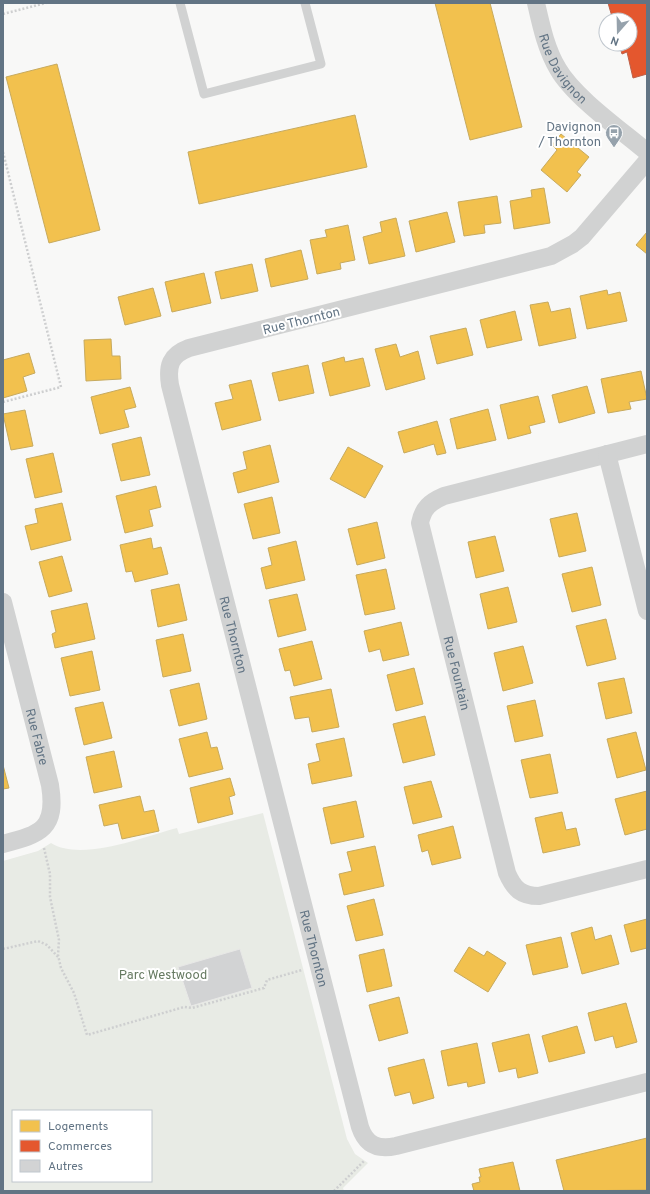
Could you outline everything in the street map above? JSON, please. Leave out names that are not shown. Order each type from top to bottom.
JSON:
[{"type":"street","name":"Rue Davignon","points":[[536,3],[550,54],[562,76],[581,96],[647,152]]},
{"type":"street","name":"Rue Thornton","points":[[647,161],[582,237],[573,244],[551,256],[195,347],[177,354],[171,362],[168,371],[170,385],[323,985],[360,1127],[365,1139],[377,1147],[389,1148],[647,1082]]},
{"type":"street","name":"Rue Fountain","points":[[647,444],[436,500],[425,508],[422,515],[421,531],[507,873],[514,887],[523,894],[539,896],[647,869]]},
{"type":"street","points":[[607,454],[647,611]]},
{"type":"street","name":"Rue Fabre","points":[[3,602],[5,621],[50,785],[53,801],[50,816],[37,834],[3,844]]},
{"type":"lane","points":[[180,3],[204,94],[321,64],[305,3]]},
{"type":"path","points":[[3,14],[46,3]]},
{"type":"path","points":[[3,152],[60,387],[3,402]]},
{"type":"path","points":[[44,848],[50,874],[50,897],[60,940],[59,959],[64,976],[74,993],[87,1035],[184,1007],[192,1008],[264,988],[267,980],[304,969]]},
{"type":"path","points":[[3,949],[38,941],[47,945],[59,959]]},
{"type":"path","points":[[334,1191],[364,1161]]},
{"type":"green space","name":"Parc Westwood","points":[[263,813],[347,1139],[355,1154],[368,1163],[343,1188],[344,1191],[3,1191],[3,861],[38,851],[51,843],[64,848],[79,850],[95,849],[130,842],[177,828],[179,834]]},
{"type":"building: Logements","points":[[435,3],[490,3],[522,127],[470,140]]},
{"type":"building: Logements","points":[[57,64],[100,230],[49,243],[6,77]]},
{"type":"building: Logements","points":[[355,115],[367,167],[199,204],[188,152]]},
{"type":"building: Logements","points":[[561,134],[589,157],[577,172],[581,175],[567,192],[541,170],[557,150],[552,145]]},
{"type":"building: Logements","points":[[544,188],[550,223],[514,229],[510,201],[532,197],[531,190]]},
{"type":"building: Logements","points":[[497,196],[501,223],[484,225],[485,233],[464,236],[458,202]]},
{"type":"building: Logements","points":[[447,212],[455,242],[416,252],[409,221]]},
{"type":"building: Logements","points":[[396,218],[405,256],[369,264],[363,237],[382,232],[380,222]]},
{"type":"building: Logements","points":[[348,225],[355,260],[340,263],[341,269],[317,274],[310,240],[327,237],[325,230]]},
{"type":"building: Logements","points":[[647,232],[647,254],[636,245]]},
{"type":"building: Logements","points":[[301,250],[308,279],[271,287],[265,259]]},
{"type":"building: Logements","points":[[252,264],[258,291],[221,299],[215,272]]},
{"type":"building: Logements","points":[[204,273],[211,303],[172,312],[165,282]]},
{"type":"building: Logements","points":[[153,288],[161,316],[125,325],[118,297]]},
{"type":"building: Logements","points":[[607,290],[608,295],[620,292],[627,321],[587,329],[580,296]]},
{"type":"building: Logements","points":[[548,302],[551,312],[570,308],[576,338],[539,346],[530,305]]},
{"type":"building: Logements","points":[[515,311],[522,340],[487,348],[480,320]]},
{"type":"building: Logements","points":[[466,328],[473,355],[437,364],[430,336]]},
{"type":"building: Logements","points":[[111,339],[112,356],[120,356],[121,379],[86,381],[84,340]]},
{"type":"building: Logements","points":[[396,344],[400,357],[418,351],[425,379],[386,390],[375,349]]},
{"type":"building: Logements","points":[[29,353],[35,373],[23,377],[27,391],[3,398],[3,360]]},
{"type":"building: Logements","points":[[344,357],[345,362],[363,358],[370,386],[330,396],[322,363]]},
{"type":"building: Logements","points":[[308,365],[314,393],[279,401],[272,373]]},
{"type":"building: Logements","points":[[641,371],[647,399],[629,402],[631,409],[608,413],[601,379]]},
{"type":"building: Logements","points":[[251,380],[261,420],[222,430],[215,403],[233,399],[229,385]]},
{"type":"building: Logements","points":[[587,386],[595,413],[559,423],[552,395]]},
{"type":"building: Logements","points":[[130,387],[136,407],[124,410],[129,427],[100,434],[91,397]]},
{"type":"building: Logements","points":[[538,396],[545,422],[529,426],[531,433],[508,439],[500,405]]},
{"type":"building: Logements","points":[[488,409],[496,440],[457,449],[450,419]]},
{"type":"building: Logements","points":[[25,410],[33,446],[11,450],[3,414]]},
{"type":"building: Logements","points":[[437,421],[446,453],[437,455],[434,444],[404,453],[398,432]]},
{"type":"building: Logements","points":[[141,437],[150,475],[121,481],[112,444]]},
{"type":"building: Logements","points":[[270,445],[279,482],[238,493],[233,473],[247,469],[243,452]]},
{"type":"building: Logements","points":[[348,447],[383,466],[365,498],[330,479]]},
{"type":"building: Logements","points":[[53,453],[62,492],[35,498],[26,459]]},
{"type":"building: Logements","points":[[156,486],[161,507],[149,510],[153,526],[125,533],[116,496]]},
{"type":"building: Logements","points":[[272,497],[280,533],[253,539],[244,504]]},
{"type":"building: Logements","points":[[62,503],[71,540],[31,550],[25,526],[38,523],[35,509]]},
{"type":"building: Logements","points":[[577,513],[586,551],[559,557],[550,519]]},
{"type":"building: Logements","points":[[377,522],[385,558],[357,565],[348,529]]},
{"type":"building: Logements","points":[[495,536],[504,571],[476,578],[468,542]]},
{"type":"building: Logements","points":[[151,538],[153,549],[161,547],[168,574],[135,582],[132,571],[126,572],[120,545]]},
{"type":"building: Logements","points":[[296,541],[305,580],[266,589],[261,568],[272,565],[268,548]]},
{"type":"building: Logements","points":[[62,556],[72,591],[49,597],[39,562]]},
{"type":"building: Logements","points":[[592,567],[601,605],[572,612],[562,574]]},
{"type":"building: Logements","points":[[386,569],[395,609],[365,615],[356,575]]},
{"type":"building: Logements","points":[[179,584],[187,620],[158,627],[151,590]]},
{"type":"building: Logements","points":[[508,587],[517,622],[488,629],[480,594]]},
{"type":"building: Logements","points":[[297,594],[306,630],[278,637],[269,600]]},
{"type":"building: Logements","points":[[87,603],[95,639],[55,648],[52,634],[56,632],[51,611]]},
{"type":"building: Logements","points":[[606,619],[616,659],[587,666],[576,626]]},
{"type":"building: Logements","points":[[401,622],[409,655],[383,661],[380,649],[369,652],[364,631]]},
{"type":"building: Logements","points":[[183,634],[191,671],[163,677],[156,640]]},
{"type":"building: Logements","points":[[312,641],[322,679],[294,686],[290,670],[285,671],[279,649]]},
{"type":"building: Logements","points":[[523,646],[533,683],[503,691],[494,653]]},
{"type":"building: Logements","points":[[92,651],[100,690],[70,696],[61,658]]},
{"type":"building: Logements","points":[[414,668],[423,704],[396,711],[387,675]]},
{"type":"building: Logements","points":[[624,678],[632,713],[606,719],[598,683]]},
{"type":"building: Logements","points":[[199,683],[207,719],[179,726],[170,690]]},
{"type":"building: Logements","points":[[331,689],[339,727],[312,732],[309,717],[295,719],[290,697]]},
{"type":"building: Logements","points":[[535,700],[543,736],[515,742],[507,706]]},
{"type":"building: Logements","points":[[103,702],[112,738],[84,745],[75,708]]},
{"type":"building: Logements","points":[[425,716],[435,755],[403,763],[393,724]]},
{"type":"building: Logements","points":[[207,732],[211,748],[217,747],[223,769],[189,777],[179,739]]},
{"type":"building: Logements","points":[[636,732],[646,770],[617,778],[607,739]]},
{"type":"building: Logements","points":[[344,738],[352,776],[312,784],[308,764],[320,761],[316,744]]},
{"type":"building: Logements","points":[[114,751],[122,787],[94,793],[86,757]]},
{"type":"building: Logements","points":[[550,754],[558,793],[530,798],[521,760]]},
{"type":"building: Logements","points":[[3,765],[9,788],[3,789]]},
{"type":"building: Logements","points":[[230,778],[235,795],[229,797],[233,814],[198,823],[190,788]]},
{"type":"building: Logements","points":[[431,781],[442,817],[413,824],[404,787]]},
{"type":"building: Logements","points":[[647,791],[647,829],[625,835],[615,799]]},
{"type":"building: Logements","points":[[140,796],[144,812],[154,810],[159,831],[122,839],[118,823],[104,826],[99,805]]},
{"type":"building: Logements","points":[[356,801],[364,837],[331,844],[323,808]]},
{"type":"building: Logements","points":[[562,812],[566,830],[576,828],[580,845],[543,853],[535,818]]},
{"type":"building: Logements","points":[[453,826],[461,858],[432,865],[428,850],[422,852],[418,835]]},
{"type":"building: Logements","points":[[375,846],[384,886],[344,895],[339,874],[352,871],[347,852]]},
{"type":"building: Logements","points":[[374,899],[383,935],[356,941],[347,906]]},
{"type":"building: Logements","points":[[647,919],[647,948],[631,952],[624,925]]},
{"type":"building: Logements","points":[[592,927],[595,940],[611,935],[619,964],[582,974],[571,933]]},
{"type":"building: Logements","points":[[561,937],[568,967],[533,975],[526,945]]},
{"type":"building: Logements","points":[[469,947],[484,956],[487,951],[506,963],[488,992],[454,971]]},
{"type":"building: Logements","points":[[384,949],[392,986],[367,992],[359,955]]},
{"type":"building: Logements","points":[[399,997],[408,1033],[379,1041],[369,1005]]},
{"type":"building: Logements","points":[[626,1003],[637,1042],[616,1048],[613,1036],[595,1041],[588,1013]]},
{"type":"building: Logements","points":[[577,1026],[585,1053],[549,1062],[542,1036]]},
{"type":"building: Logements","points":[[529,1034],[538,1073],[518,1078],[516,1068],[499,1072],[492,1043]]},
{"type":"building: Logements","points":[[477,1043],[485,1083],[468,1087],[467,1082],[448,1086],[441,1051]]},
{"type":"building: Logements","points":[[424,1059],[434,1098],[413,1104],[410,1092],[395,1096],[388,1068]]},
{"type":"building: Logements","points":[[647,1138],[647,1190],[564,1191],[556,1160]]},
{"type":"building: Logements","points":[[513,1162],[520,1191],[474,1191],[472,1184],[480,1182],[479,1177],[481,1177],[479,1169]]},
{"type":"building: Commerces","points":[[608,3],[647,3],[647,74],[633,78],[627,52],[638,52],[638,12],[611,12]]},
{"type":"building: Autres","points":[[240,949],[252,988],[191,1006],[178,967]]},
{"type":"place","name":"Davignon / Thornton","points":[[614,148]]}]
